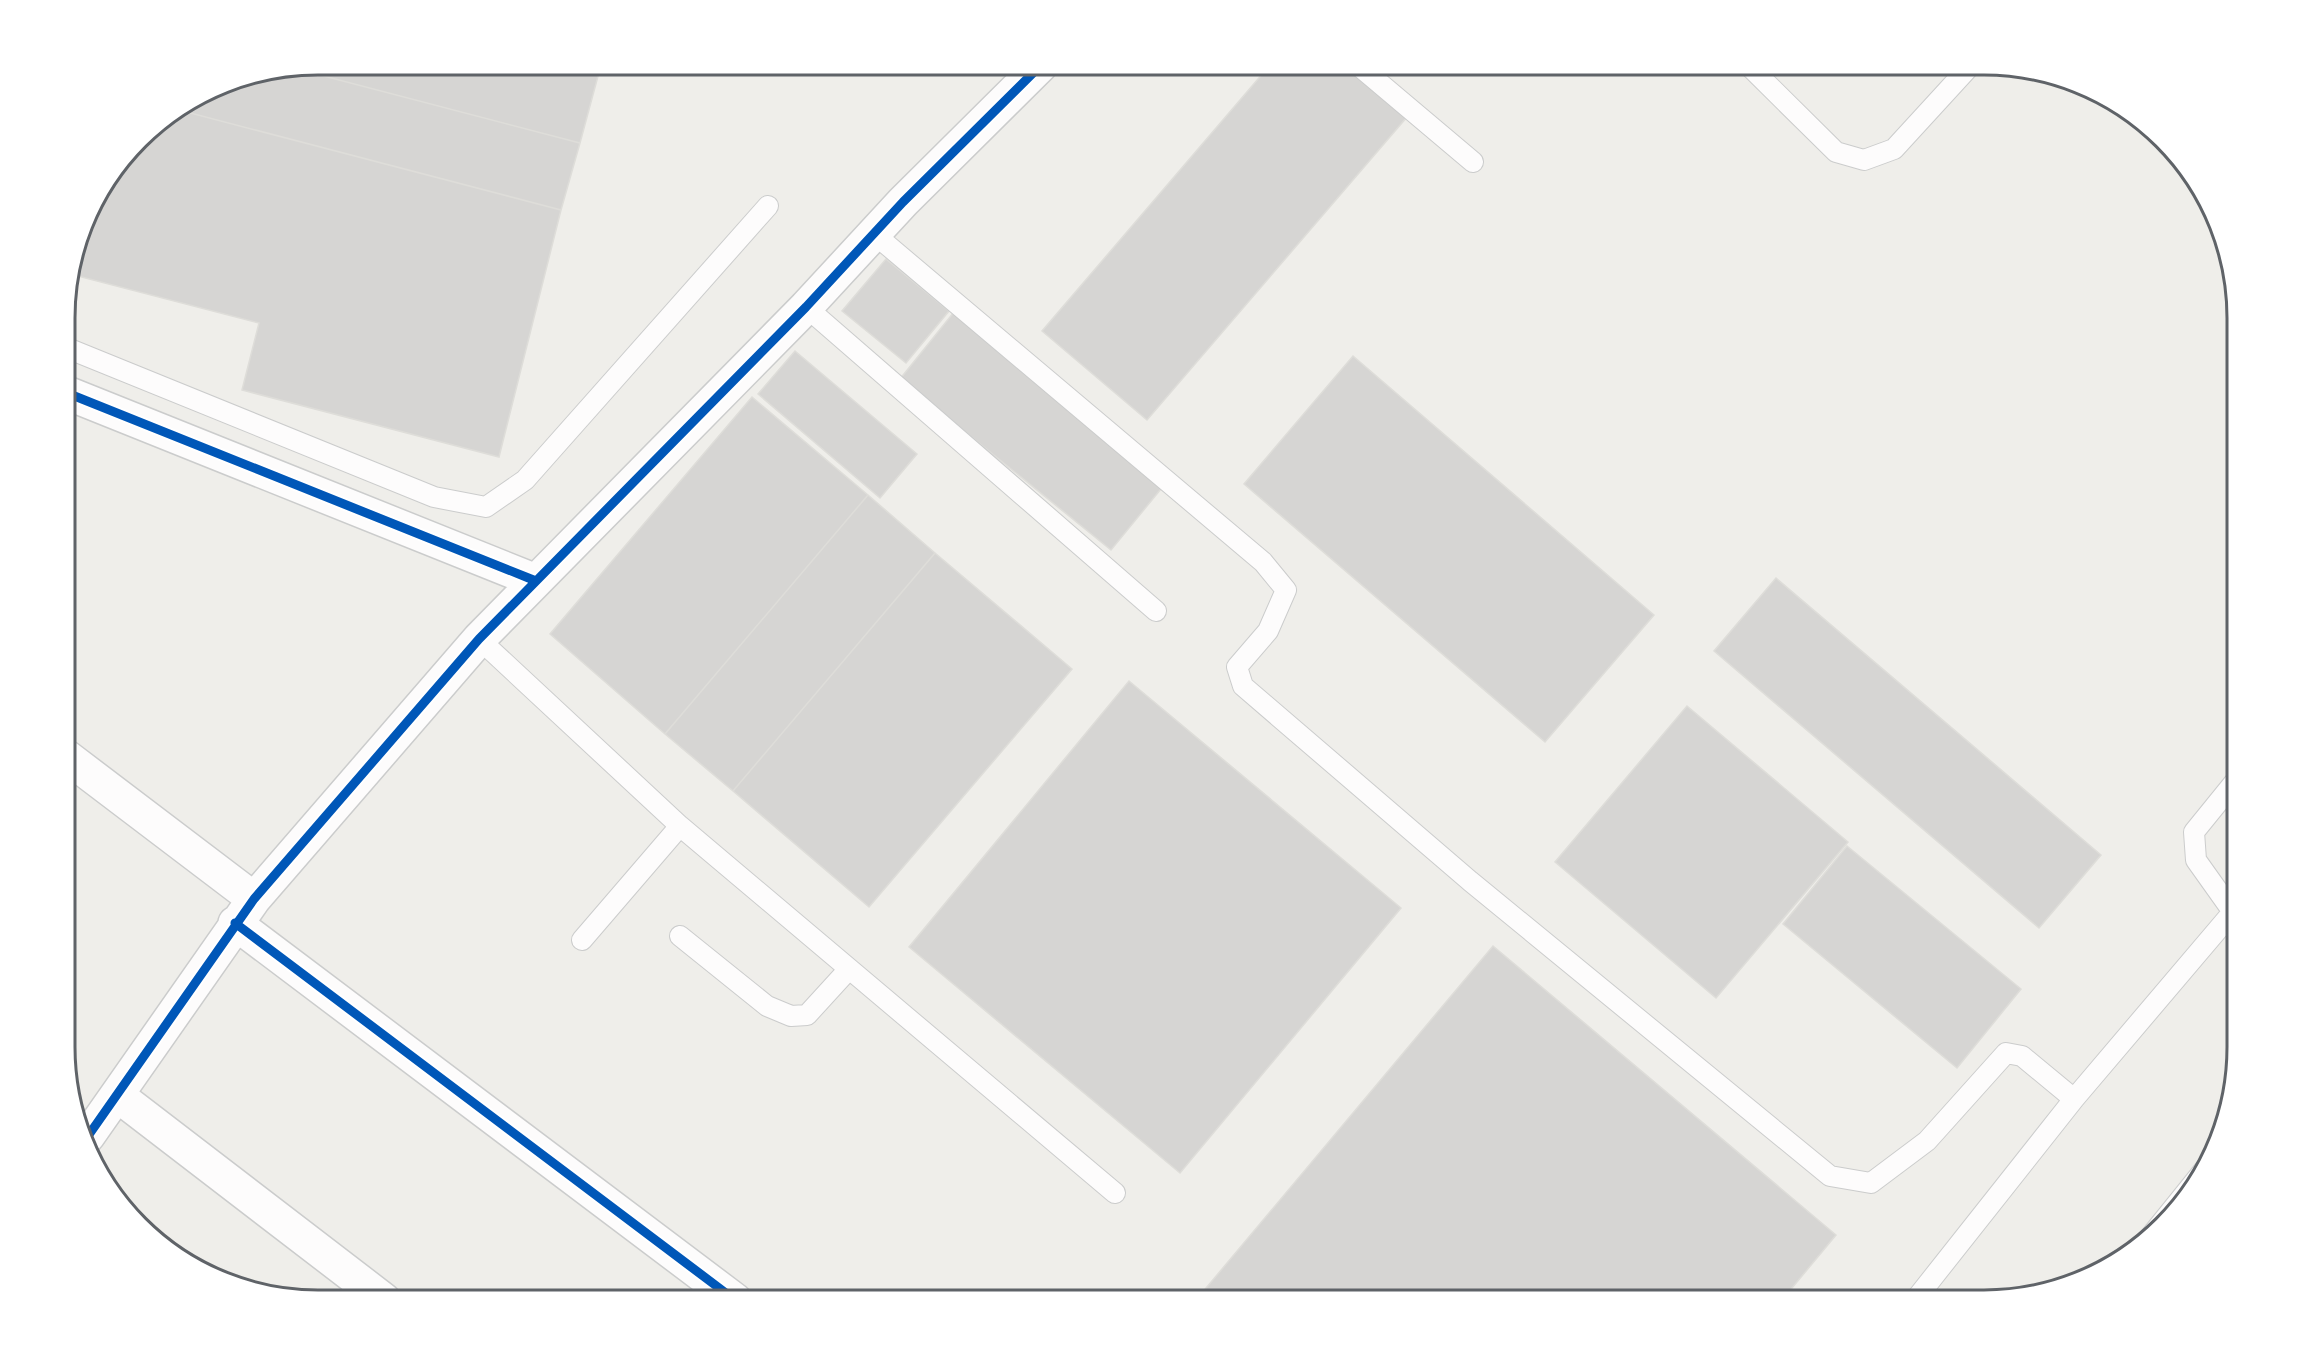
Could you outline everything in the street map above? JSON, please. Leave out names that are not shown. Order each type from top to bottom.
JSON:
[{"type":"street","points":[[90,1132],[244,911],[479,639],[806,307],[873,233],[1030,75]]},
{"type":"street","points":[[75,396],[536,581]]},
{"type":"street","points":[[75,764],[244,911],[722,1290]]},
{"type":"street","points":[[117,1095],[371,1290]]},
{"type":"lane","points":[[1371,75],[1473,162]]},
{"type":"lane","points":[[1759,75],[1836,152],[1864,160],[1894,149],[1961,75]]},
{"type":"lane","points":[[75,351],[434,496],[486,507],[525,480],[768,206]]},
{"type":"lane","points":[[873,233],[1263,562],[1286,590],[1268,631],[1237,668],[1243,686],[1479,889],[1830,1176],[1871,1183],[1927,1141],[2006,1053],[2022,1056],[2074,1099]]},
{"type":"lane","points":[[806,307],[1156,611]]},
{"type":"lane","points":[[479,639],[680,826],[1115,1193]]},
{"type":"lane","points":[[2227,791],[2194,832],[2196,860],[2227,900]]},
{"type":"lane","points":[[582,940],[680,826]]},
{"type":"lane","points":[[1923,1290],[2074,1099],[2227,919]]},
{"type":"lane","points":[[680,936],[767,1006],[790,1016],[807,1015],[849,969]]},
{"type":"building","points":[[320,75],[598,75],[580,143]]},
{"type":"building","points":[[320,75],[580,143],[561,210],[189,113],[225,93],[255,83],[286,77]]},
{"type":"building","points":[[1261,75],[1358,75],[1407,117],[1147,420],[1042,331]]},
{"type":"building","points":[[189,113],[561,210],[499,457],[242,390],[259,323],[79,276],[93,225],[116,183],[146,146]]},
{"type":"building","points":[[886,259],[949,311],[906,363],[842,311]]},
{"type":"building","points":[[954,312],[1165,484],[1111,550],[900,379]]},
{"type":"building","points":[[795,351],[917,454],[880,498],[758,394]]},
{"type":"building","points":[[1353,356],[1654,615],[1545,742],[1244,484]]},
{"type":"building","points":[[752,397],[868,495],[665,734],[550,634]]},
{"type":"building","points":[[868,495],[935,553],[733,791],[665,734]]},
{"type":"building","points":[[935,553],[1072,669],[869,907],[733,791]]},
{"type":"building","points":[[1776,578],[2101,855],[2039,928],[1714,651]]},
{"type":"building","points":[[1129,681],[1401,908],[1180,1173],[909,947]]},
{"type":"building","points":[[1687,706],[1848,842],[1716,998],[1555,862]]},
{"type":"building","points":[[1847,846],[2021,989],[1957,1068],[1783,924]]},
{"type":"building","points":[[1493,946],[1836,1235],[1790,1290],[1204,1290]]},
{"type":"cycle path","points":[[90,1132],[254,899],[479,639],[806,307],[903,202],[1031,75]]},
{"type":"cycle path","points":[[75,396],[536,581]]},
{"type":"cycle path","points":[[235,923],[722,1290]]}]
